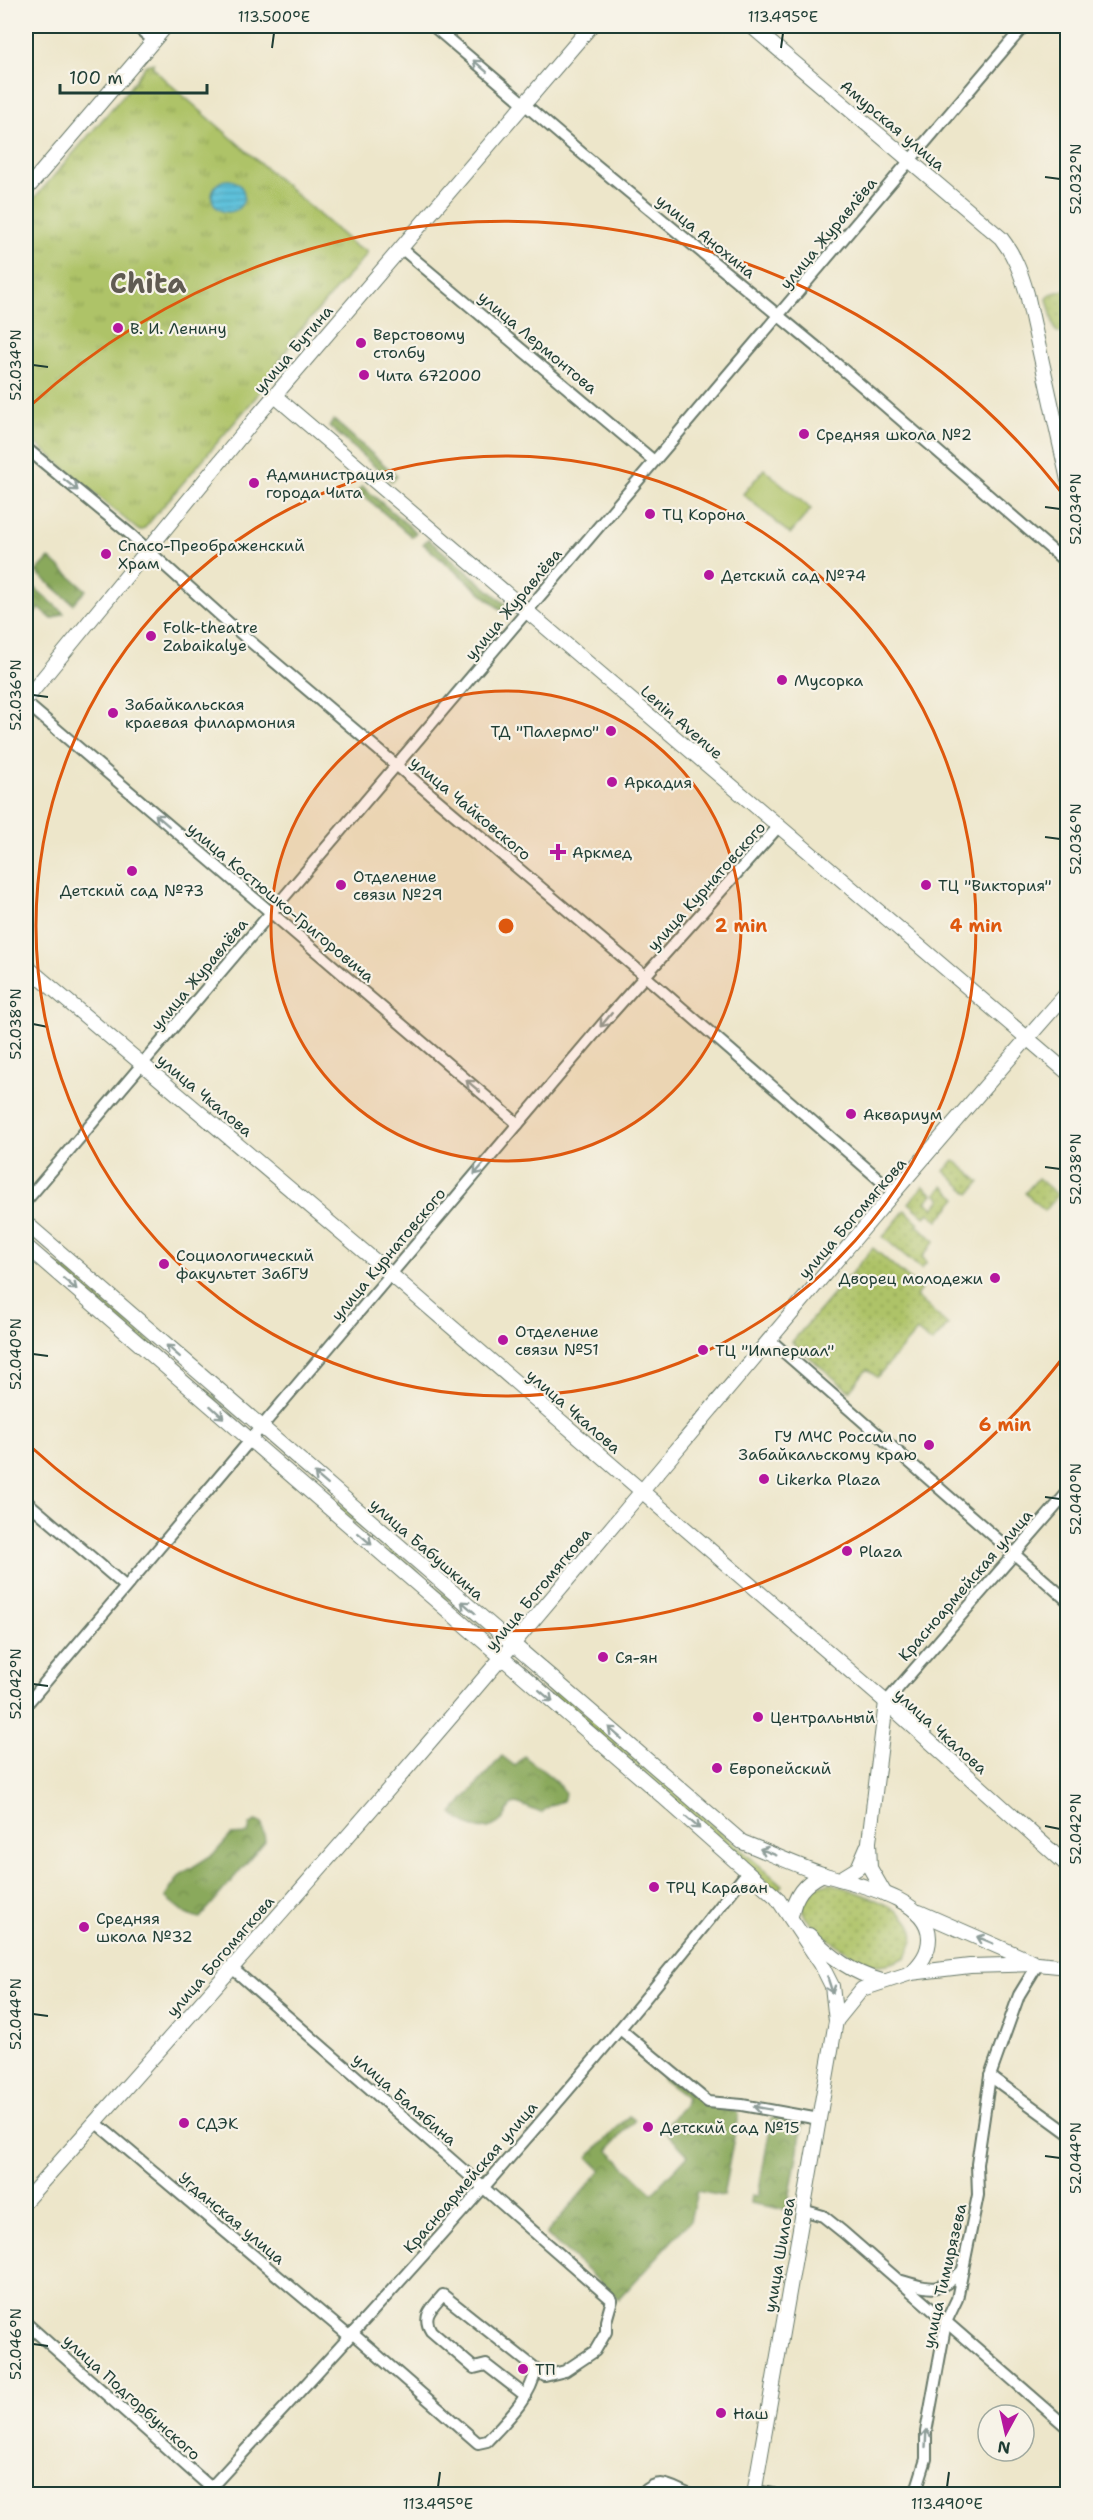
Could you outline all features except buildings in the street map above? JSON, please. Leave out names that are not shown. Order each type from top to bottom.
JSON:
[{"type":"main road","points":[[27,186],[166,26]]},
{"type":"main road","name":"улица Бутина","points":[[26,701],[275,396],[591,26]]},
{"type":"main road","name":"Амурская улица","points":[[751,26],[1001,238],[1011,251],[1021,271],[1027,294],[1068,480]]},
{"type":"main road","name":"Lenin Avenue","points":[[275,396],[1068,1073]]},
{"type":"main road","name":"улица Чкалова","points":[[26,966],[390,1274],[886,1702],[1068,1866]]},
{"type":"main road","name":"улица Богомягкова","points":[[26,2200],[502,1658],[640,1490],[1068,992]]},
{"type":"main road","name":"улица Бабушкина","points":[[26,1224],[742,1842],[823,1874],[885,1894],[1038,1964]]},
{"type":"main road","name":"улица Бабушкина","points":[[26,1246],[748,1871],[777,1898],[791,1916]]},
{"type":"main road","points":[[885,1894],[870,1868],[869,1842],[886,1702]]},
{"type":"main road","points":[[840,1879],[858,1868],[869,1842]]},
{"type":"main road","points":[[791,1916],[800,1889],[823,1874]]},
{"type":"main road","points":[[911,1973],[921,1964],[929,1943],[927,1923],[918,1911]]},
{"type":"main road","points":[[791,1916],[846,1968],[882,1981]]},
{"type":"main road","points":[[791,1916],[832,1986],[836,2021]]},
{"type":"main road","points":[[836,2021],[862,1989],[911,1973],[970,1966],[1038,1964],[1068,1967]]},
{"type":"main road","name":"улица Шилова","points":[[754,2493],[836,2021]]},
{"type":"street","points":[[136,26],[154,41]]},
{"type":"street","name":"улица Анохина","points":[[433,26],[778,315],[1068,564]]},
{"type":"street","name":"улица Журавлёва","points":[[26,1201],[1024,26]]},
{"type":"street","name":"улица Лермонтова","points":[[401,248],[654,461]]},
{"type":"street","name":"улица Чайковского","points":[[26,448],[130,534],[895,1193]]},
{"type":"street","name":"улица Костюшко-Григоровича","points":[[26,701],[518,1124]]},
{"type":"street","name":"улица Курнатовского","points":[[26,1705],[518,1124],[645,976],[779,826]]},
{"type":"street","points":[[769,1339],[1068,1601]]},
{"type":"street","name":"Красноармейская улица","points":[[886,1702],[1068,1492]]},
{"type":"street","points":[[26,1501],[125,1586]]},
{"type":"street","name":"Красноармейская улица","points":[[211,2492],[620,2029],[748,1871]]},
{"type":"street","name":"улица Тимирязева","points":[[915,2494],[926,2459],[926,2432],[946,2322],[957,2300],[978,2195],[977,2163],[990,2076],[1019,1995],[1038,1964]]},
{"type":"street","name":"улица Балябина","points":[[232,1968],[612,2300],[606,2321],[606,2332],[595,2352],[576,2366],[552,2375],[545,2376],[536,2369]]},
{"type":"street","points":[[620,2029],[708,2102],[742,2105],[819,2119]]},
{"type":"street","points":[[990,2076],[1068,2133]]},
{"type":"street","name":"Угданская улица","points":[[95,2122],[478,2443],[487,2441],[526,2396]]},
{"type":"street","points":[[803,2210],[823,2216],[1068,2428]]},
{"type":"street","points":[[896,2279],[934,2289],[944,2287],[963,2270]]},
{"type":"street","points":[[443,2295],[536,2369],[533,2385],[526,2396],[486,2365],[474,2368],[431,2331],[426,2323],[427,2314],[443,2295]]},
{"type":"street","name":"улица Подгорбунского","points":[[26,2323],[211,2492]]},
{"type":"street","points":[[642,2494],[650,2485],[658,2483],[688,2494]]},
{"type":"street","points":[[754,2493],[773,2494]]},
{"type":"green space","points":[[154,63],[153,67],[162,77],[356,247],[366,250],[366,255],[297,334],[256,397],[143,530],[138,530],[26,435],[26,208],[128,90],[146,65]]},
{"type":"green space","points":[[1067,289],[1067,332],[1059,333],[1055,330],[1047,299],[1051,294]]},
{"type":"green space","points":[[334,420],[397,476],[392,482],[329,426]]},
{"type":"green space","points":[[764,469],[811,509],[790,534],[743,494]]},
{"type":"green space","points":[[362,486],[416,532],[412,537],[358,491]]},
{"type":"green space","points":[[428,539],[507,605],[502,611],[423,544]]},
{"type":"green space","points":[[49,558],[86,590],[73,604],[36,572]]},
{"type":"green space","points":[[28,582],[64,613],[52,619],[39,608],[35,613],[26,610]]},
{"type":"green space","points":[[954,1160],[980,1182],[970,1194],[944,1171]]},
{"type":"green space","points":[[1038,1178],[1058,1195],[1045,1211],[1025,1193]]},
{"type":"green space","points":[[923,1186],[933,1194],[926,1202],[934,1208],[941,1199],[936,1194],[943,1186],[957,1198],[938,1221],[929,1213],[925,1217],[909,1203]]},
{"type":"green space","points":[[905,1210],[919,1223],[917,1225],[935,1241],[922,1257],[927,1262],[921,1269],[883,1237]]},
{"type":"green space","points":[[873,1248],[921,1289],[916,1296],[948,1325],[932,1343],[917,1331],[877,1377],[867,1369],[849,1391],[792,1342]]},
{"type":"green space","points":[[55,1264],[64,1268],[244,1422],[215,1399],[208,1398]]},
{"type":"green space","points":[[273,1453],[301,1475],[310,1478],[488,1632],[449,1600],[444,1599]]},
{"type":"green space","points":[[537,1672],[782,1885],[777,1891],[532,1677]]},
{"type":"green space","points":[[502,1756],[515,1766],[524,1756],[562,1787],[565,1794],[563,1801],[551,1805],[541,1813],[517,1803],[512,1804],[496,1825],[489,1827],[476,1827],[463,1822],[452,1813]]},
{"type":"green space","points":[[255,1821],[262,1823],[265,1841],[200,1918],[186,1914],[165,1897],[180,1875],[215,1853],[231,1835],[248,1834],[250,1825]]},
{"type":"green space","points":[[831,1883],[883,1903],[906,1919],[912,1929],[913,1940],[906,1957],[884,1964],[870,1964],[844,1950],[814,1926],[804,1914],[804,1895],[811,1887]]},
{"type":"green space","points":[[665,2071],[708,2106],[736,2111],[738,2115],[723,2196],[697,2191],[690,2221],[619,2299],[546,2234],[601,2170],[588,2157],[629,2116],[635,2120],[608,2150],[652,2193],[688,2155],[663,2129],[684,2105],[686,2097],[662,2079]]},
{"type":"green space","points":[[772,2117],[803,2123],[787,2210],[750,2203],[751,2195],[758,2196]]},
{"type":"water","points":[[228,180],[239,185],[244,196],[239,207],[228,212],[217,207],[212,196],[217,185]]},
{"type":"place","name":"В. И. Ленину","points":[[118,328]]},
{"type":"place","name":"Верстовому столбу","points":[[361,343]]},
{"type":"place","name":"Чита 672000","points":[[364,375]]},
{"type":"place","name":"Средняя школа №2","points":[[804,434]]},
{"type":"place","name":"Администрация города Чита","points":[[254,483]]},
{"type":"place","name":"ТЦ Корона","points":[[650,514]]},
{"type":"place","name":"Спасо-Преображенский Храм","points":[[106,554]]},
{"type":"place","name":"Детский сад №74","points":[[709,575]]},
{"type":"place","name":"Folk-theatre Zabaikalye","points":[[151,636]]},
{"type":"place","name":"Мусорка","points":[[782,680]]},
{"type":"place","name":"Забайкальская краевая филармония","points":[[113,713]]},
{"type":"place","name":"ТД \"Палермо\"","points":[[611,731]]},
{"type":"place","name":"Аркадия","points":[[612,782]]},
{"type":"place","name":"Аркмед","points":[[558,852]]},
{"type":"place","name":"Детский сад №73","points":[[132,871]]},
{"type":"place","name":"Отделение связи №29","points":[[341,885]]},
{"type":"place","name":"ТЦ \"Виктория\"","points":[[926,885]]},
{"type":"place","name":"Аквариум","points":[[851,1114]]},
{"type":"place","name":"Социологический факультет ЗабГУ","points":[[164,1264]]},
{"type":"place","name":"Дворец молодежи","points":[[995,1278]]},
{"type":"place","name":"Отделение связи №51","points":[[503,1340]]},
{"type":"place","name":"ТЦ \"Империал\"","points":[[703,1350]]},
{"type":"place","name":"ГУ МЧС России по Забайкальскому краю","points":[[929,1445]]},
{"type":"place","name":"Likerka Plaza","points":[[764,1479]]},
{"type":"place","name":"Plaza","points":[[847,1551]]},
{"type":"place","name":"Ся-ян","points":[[603,1657]]},
{"type":"place","name":"Центральный","points":[[758,1717]]},
{"type":"place","name":"Европейский","points":[[717,1768]]},
{"type":"place","name":"ТРЦ Караван","points":[[654,1887]]},
{"type":"place","name":"Средняя школа №32","points":[[84,1927]]},
{"type":"place","name":"СДЭК","points":[[184,2123]]},
{"type":"place","name":"Детский сад №15","points":[[648,2127]]},
{"type":"place","name":"ТП","points":[[523,2369]]},
{"type":"place","name":"Наш","points":[[721,2413]]},
{"type":"district","name":"Chita","points":[[148,283]]}]
